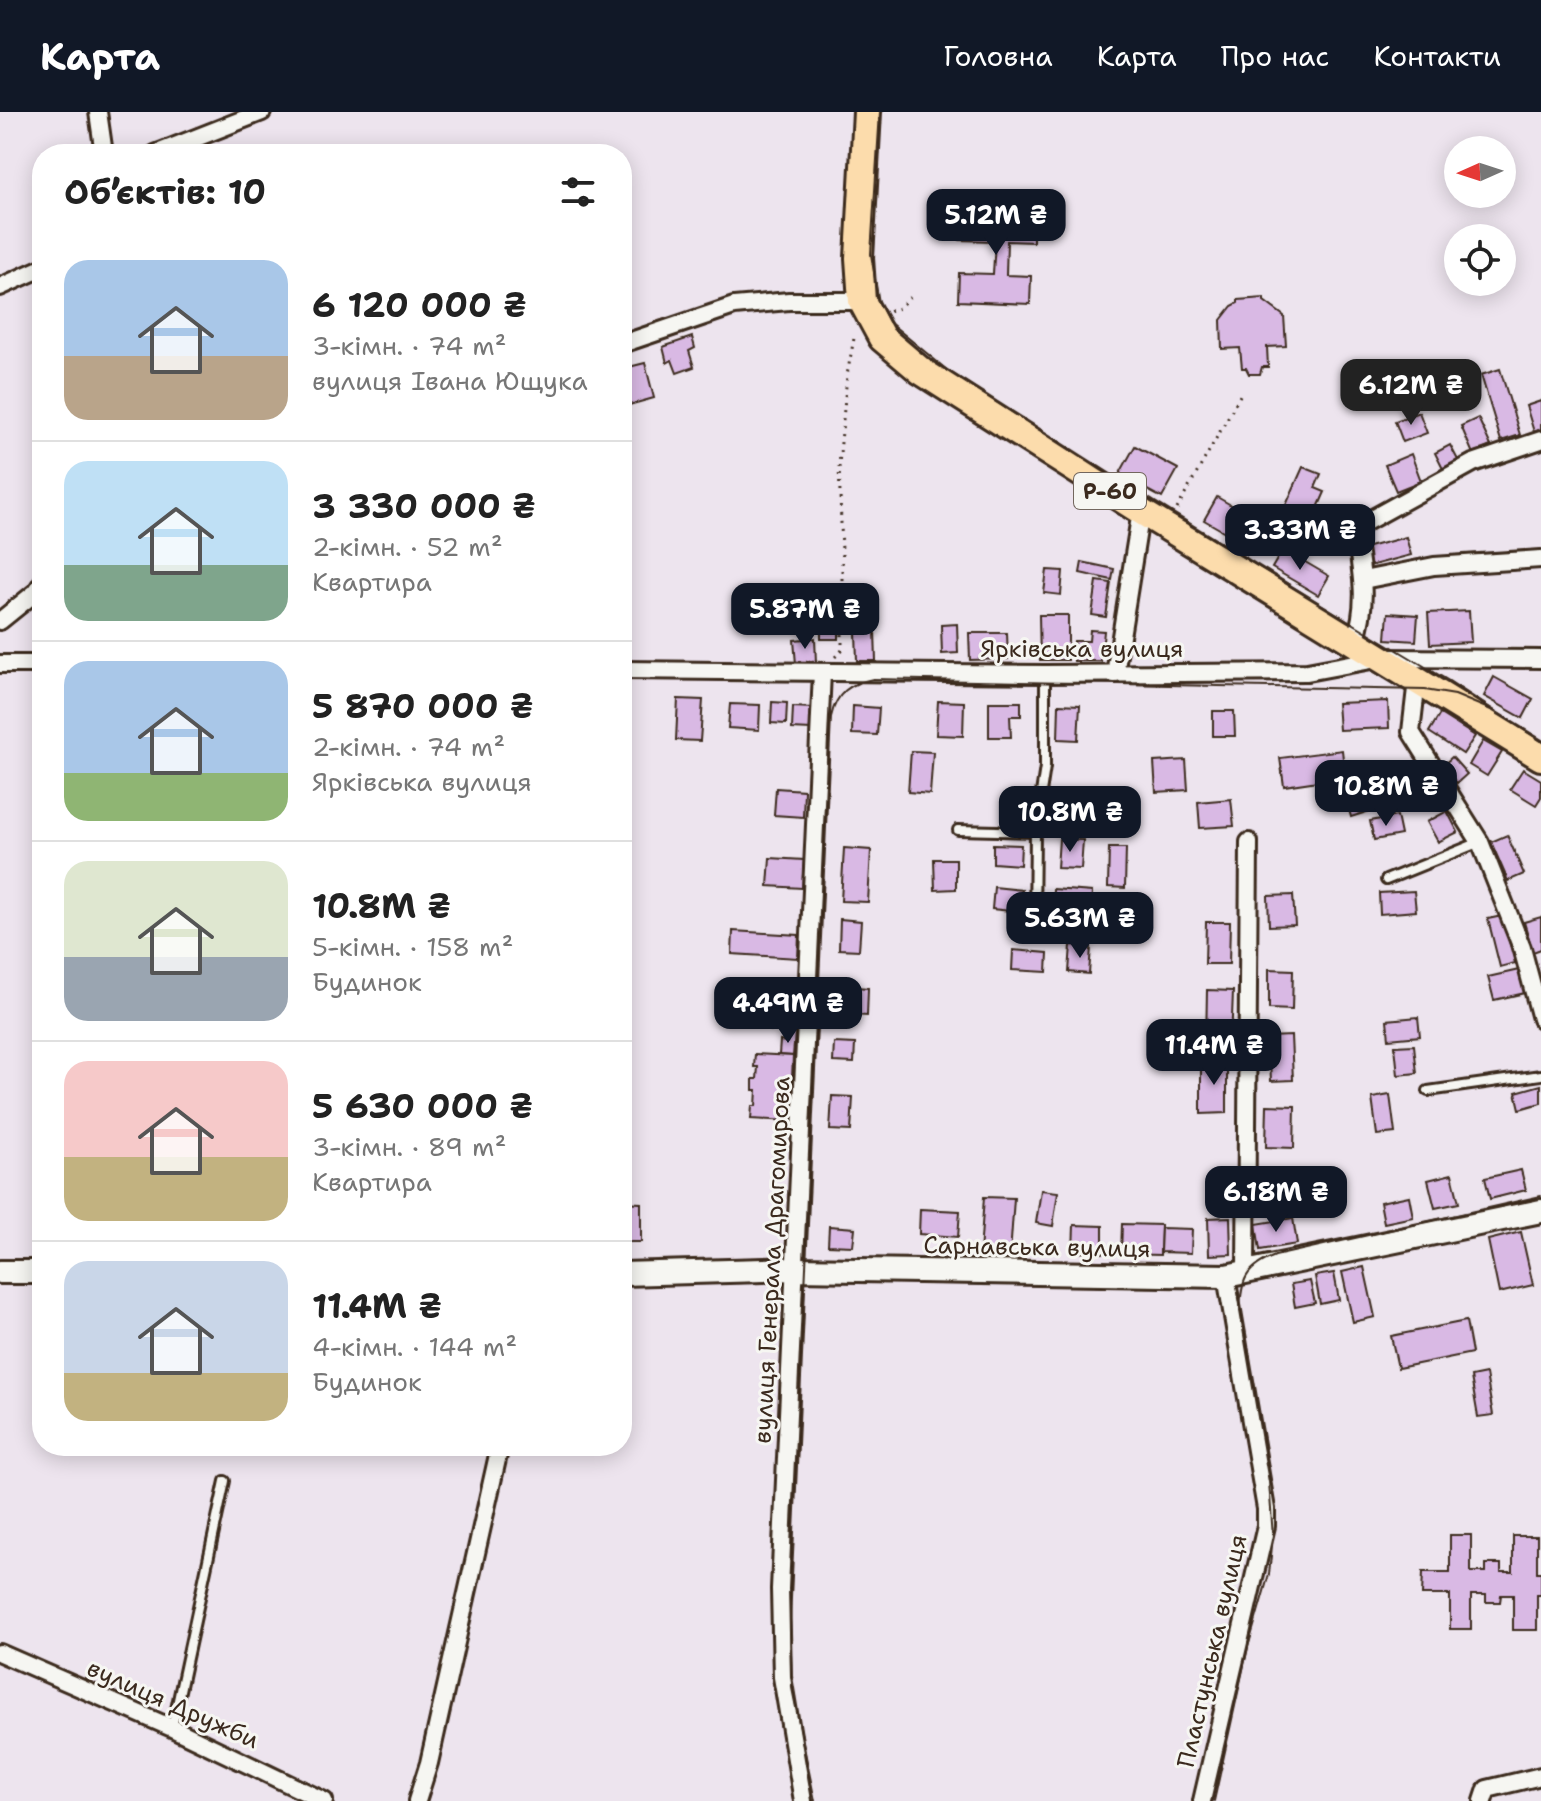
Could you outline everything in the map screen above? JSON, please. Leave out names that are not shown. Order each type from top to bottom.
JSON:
[{"type":"main road","points":[[866,308],[859,258],[867,112]]},
{"type":"main road","name":"Р-60","points":[[866,308],[882,338],[921,371],[1141,511],[1541,757]]},
{"type":"street","points":[[180,144],[262,112]]},
{"type":"street","points":[[103,116],[104,144]]},
{"type":"street","points":[[0,287],[32,273]]},
{"type":"street","points":[[632,341],[734,306],[789,301],[866,308]]},
{"type":"street","points":[[1355,642],[1364,615],[1363,580],[1355,528],[1473,463],[1541,440]]},
{"type":"street","points":[[1115,674],[1141,511]]},
{"type":"street","points":[[1363,580],[1434,566],[1541,559]]},
{"type":"street","points":[[0,621],[32,595]]},
{"type":"street","name":"Ярківська вулиця","points":[[632,670],[1045,674],[1307,672],[1382,658],[1541,659]]},
{"type":"street","points":[[0,664],[32,664]]},
{"type":"street","name":"вулиця Генерала Драгомирова","points":[[803,1801],[782,1677],[780,1589],[822,672]]},
{"type":"street","points":[[1417,680],[1411,732],[1480,842],[1522,948],[1541,1019]]},
{"type":"street","name":"Пластунська вулиця","points":[[1202,1801],[1266,1526],[1236,1274],[1249,842]]},
{"type":"street","name":"Сарнавська вулиця","points":[[632,1274],[797,1269],[1236,1274],[1541,1211]]},
{"type":"street","points":[[0,1272],[32,1272]]},
{"type":"street","points":[[417,1801],[429,1763],[498,1456]]},
{"type":"street","name":"вулиця Дружби","points":[[0,1653],[172,1728],[324,1801]]},
{"type":"street","points":[[1483,1801],[1487,1789],[1541,1776]]},
{"type":"lane","points":[[1034,926],[1035,832],[1045,767],[1045,674]]},
{"type":"lane","points":[[958,830],[1035,832]]},
{"type":"lane","points":[[1386,880],[1480,842]]},
{"type":"lane","points":[[1428,1091],[1541,1075]]},
{"type":"lane","points":[[172,1728],[225,1481]]},
{"type":"path","points":[[822,672],[842,650],[839,465],[847,375],[866,308],[899,308],[913,295]]},
{"type":"path","points":[[1167,527],[1243,390]]},
{"type":"building","points":[[961,211],[1033,213],[1033,242],[1007,241],[1006,275],[1031,276],[1030,304],[958,301],[959,273],[993,274],[995,241],[960,240]]},
{"type":"building","points":[[1264,298],[1284,316],[1286,346],[1267,347],[1268,367],[1262,367],[1260,374],[1249,374],[1246,368],[1242,368],[1240,348],[1222,349],[1221,320],[1238,300]]},
{"type":"building","points":[[692,337],[695,348],[689,351],[694,367],[677,373],[672,360],[667,363],[663,347]]},
{"type":"building","points":[[645,363],[654,398],[632,404],[632,366]]},
{"type":"building","points":[[1500,369],[1520,435],[1501,441],[1481,375]]},
{"type":"building","points":[[1541,401],[1541,429],[1534,432],[1526,406]]},
{"type":"building","points":[[1419,412],[1427,433],[1403,442],[1395,421]]},
{"type":"building","points":[[1478,418],[1491,446],[1473,454],[1461,426]]},
{"type":"building","points":[[1450,445],[1459,462],[1443,469],[1435,453]]},
{"type":"building","points":[[1135,446],[1178,469],[1162,498],[1119,475]]},
{"type":"building","points":[[1411,454],[1421,481],[1396,491],[1385,465]]},
{"type":"building","points":[[1303,467],[1321,474],[1315,488],[1325,492],[1310,526],[1282,514]]},
{"type":"building","points":[[1217,497],[1238,509],[1225,532],[1204,520]]},
{"type":"building","points":[[1406,537],[1411,555],[1369,566],[1365,548]]},
{"type":"building","points":[[1283,549],[1329,576],[1318,595],[1272,568]]},
{"type":"building","points":[[1082,562],[1114,569],[1112,580],[1080,573]]},
{"type":"building","points":[[1047,570],[1063,571],[1061,595],[1044,593]]},
{"type":"building","points":[[1097,581],[1111,583],[1106,617],[1092,615]]},
{"type":"building","points":[[821,588],[839,588],[839,639],[821,639]]},
{"type":"building","points":[[1469,611],[1471,642],[1430,644],[1428,613]]},
{"type":"building","points":[[1388,613],[1418,615],[1416,641],[1386,639]]},
{"type":"building","points":[[1039,615],[1068,615],[1068,660],[1040,660]]},
{"type":"building","points":[[957,624],[958,653],[942,654],[941,625]]},
{"type":"building","points":[[1090,630],[1104,631],[1101,661],[1074,661],[1074,641],[1089,641]]},
{"type":"building","points":[[875,631],[876,661],[857,661],[856,632]]},
{"type":"building","points":[[969,633],[1007,633],[1008,659],[970,660]]},
{"type":"building","points":[[815,638],[816,663],[796,664],[794,640]]},
{"type":"building","points":[[1494,677],[1533,699],[1523,718],[1484,696]]},
{"type":"building","points":[[678,699],[703,700],[700,741],[676,740]]},
{"type":"building","points":[[938,701],[964,702],[963,736],[936,735]]},
{"type":"building","points":[[1388,701],[1389,728],[1339,730],[1337,703]]},
{"type":"building","points":[[772,702],[787,703],[786,724],[771,723]]},
{"type":"building","points":[[989,702],[1021,702],[1021,716],[1010,716],[1011,737],[989,737]]},
{"type":"building","points":[[730,704],[760,705],[759,730],[728,728]]},
{"type":"building","points":[[1059,704],[1080,705],[1078,740],[1058,739]]},
{"type":"building","points":[[853,706],[879,708],[877,735],[852,734]]},
{"type":"building","points":[[793,707],[812,708],[811,730],[792,729]]},
{"type":"building","points":[[1213,711],[1234,711],[1235,736],[1213,736]]},
{"type":"building","points":[[1440,714],[1475,736],[1463,754],[1429,732]]},
{"type":"building","points":[[1483,741],[1502,752],[1487,776],[1469,765]]},
{"type":"building","points":[[1342,750],[1345,777],[1284,786],[1280,758]]},
{"type":"building","points":[[911,751],[933,752],[930,794],[908,792]]},
{"type":"building","points":[[1452,757],[1467,774],[1457,783],[1442,766]]},
{"type":"building","points":[[1186,760],[1188,790],[1156,792],[1154,762]]},
{"type":"building","points":[[1523,769],[1541,780],[1541,797],[1536,805],[1510,789]]},
{"type":"building","points":[[776,788],[804,790],[803,817],[774,815]]},
{"type":"building","points":[[1368,793],[1373,810],[1351,817],[1346,799]]},
{"type":"building","points":[[1231,799],[1234,826],[1200,828],[1198,802]]},
{"type":"building","points":[[1447,811],[1458,832],[1438,842],[1427,822]]},
{"type":"building","points":[[1397,816],[1401,835],[1374,840],[1370,821]]},
{"type":"building","points":[[1507,835],[1524,874],[1508,881],[1491,842]]},
{"type":"building","points":[[1059,839],[1083,840],[1081,869],[1057,868]]},
{"type":"building","points":[[993,844],[1021,845],[1020,865],[993,863]]},
{"type":"building","points":[[844,848],[871,850],[868,902],[841,901]]},
{"type":"building","points":[[1109,848],[1126,848],[1125,888],[1108,887]]},
{"type":"building","points":[[770,858],[804,860],[802,888],[768,886]]},
{"type":"building","points":[[934,859],[956,859],[956,889],[935,890]]},
{"type":"building","points":[[994,887],[1022,890],[1020,912],[992,909]]},
{"type":"building","points":[[1053,889],[1092,892],[1091,911],[1052,909]]},
{"type":"building","points":[[1414,891],[1416,911],[1380,914],[1379,893]]},
{"type":"building","points":[[1293,895],[1295,925],[1269,926],[1268,896]]},
{"type":"building","points":[[1502,916],[1515,963],[1500,967],[1488,919]]},
{"type":"building","points":[[1541,917],[1541,949],[1533,952],[1524,922]]},
{"type":"building","points":[[840,919],[861,921],[859,950],[839,949]]},
{"type":"building","points":[[1206,922],[1230,922],[1229,964],[1205,964]]},
{"type":"building","points":[[733,931],[799,935],[798,958],[732,954]]},
{"type":"building","points":[[1071,945],[1091,947],[1089,974],[1069,972]]},
{"type":"building","points":[[1013,950],[1048,953],[1047,972],[1012,970]]},
{"type":"building","points":[[1269,969],[1293,970],[1292,1010],[1269,1009]]},
{"type":"building","points":[[1519,970],[1525,993],[1494,1000],[1488,977]]},
{"type":"building","points":[[841,986],[868,988],[867,1016],[839,1014]]},
{"type":"building","points":[[1207,990],[1233,991],[1231,1044],[1206,1043]]},
{"type":"building","points":[[771,993],[797,995],[795,1032],[768,1030]]},
{"type":"building","points":[[1418,1017],[1420,1036],[1389,1039],[1387,1020]]},
{"type":"building","points":[[787,1032],[795,1032],[793,1056],[779,1055],[780,1041],[787,1042]]},
{"type":"building","points":[[1291,1036],[1293,1080],[1271,1081],[1269,1037]]},
{"type":"building","points":[[834,1043],[855,1044],[854,1063],[833,1062]]},
{"type":"building","points":[[1414,1045],[1417,1073],[1398,1075],[1395,1046]]},
{"type":"building","points":[[755,1054],[793,1056],[790,1121],[751,1119],[757,1090],[753,1090],[758,1067],[754,1067]]},
{"type":"building","points":[[1201,1061],[1227,1061],[1227,1113],[1201,1114]]},
{"type":"building","points":[[1541,1085],[1541,1103],[1520,1109],[1516,1092]]},
{"type":"building","points":[[1390,1095],[1395,1133],[1377,1135],[1372,1098]]},
{"type":"building","points":[[832,1096],[853,1097],[851,1131],[830,1130]]},
{"type":"building","points":[[1267,1105],[1295,1106],[1294,1148],[1266,1147]]},
{"type":"building","points":[[1521,1170],[1526,1190],[1490,1199],[1485,1178]]},
{"type":"building","points":[[1452,1174],[1459,1203],[1435,1208],[1428,1180]]},
{"type":"building","points":[[1041,1190],[1058,1192],[1053,1226],[1036,1223]]},
{"type":"building","points":[[1409,1196],[1413,1217],[1384,1223],[1380,1202]]},
{"type":"building","points":[[984,1197],[1014,1198],[1010,1255],[980,1253]]},
{"type":"building","points":[[632,1203],[641,1203],[641,1242],[632,1242]]},
{"type":"building","points":[[920,1209],[960,1211],[958,1237],[919,1234]]},
{"type":"building","points":[[1230,1217],[1231,1254],[1209,1255],[1208,1218]]},
{"type":"building","points":[[1293,1218],[1297,1244],[1260,1250],[1256,1224]]},
{"type":"building","points":[[1122,1224],[1161,1225],[1160,1255],[1121,1254]]},
{"type":"building","points":[[1074,1225],[1103,1226],[1103,1253],[1073,1252]]},
{"type":"building","points":[[829,1226],[855,1228],[853,1246],[828,1245]]},
{"type":"building","points":[[1161,1228],[1192,1229],[1191,1253],[1160,1252]]},
{"type":"building","points":[[1521,1232],[1533,1285],[1499,1293],[1488,1240]]},
{"type":"building","points":[[1364,1267],[1375,1317],[1353,1322],[1342,1272]]},
{"type":"building","points":[[1334,1273],[1339,1300],[1320,1304],[1315,1276]]},
{"type":"building","points":[[1310,1281],[1315,1303],[1295,1307],[1291,1284]]},
{"type":"building","points":[[1466,1321],[1472,1353],[1398,1368],[1391,1336]]},
{"type":"building","points":[[1486,1374],[1493,1415],[1478,1417],[1471,1377]]},
{"type":"building","points":[[1450,1535],[1471,1535],[1471,1572],[1486,1572],[1486,1564],[1501,1564],[1501,1572],[1513,1572],[1513,1536],[1537,1536],[1537,1572],[1541,1572],[1541,1595],[1537,1595],[1537,1630],[1513,1630],[1513,1595],[1501,1595],[1500,1602],[1486,1602],[1486,1595],[1471,1595],[1471,1629],[1450,1629],[1450,1595],[1422,1595],[1423,1572],[1450,1572]]},
{"type":"tram line","points":[[880,112],[871,254],[879,303],[889,322],[947,370],[1141,496],[1449,681],[1541,741]]},
{"type":"tram line","points":[[815,1801],[792,1688],[790,1620],[831,717],[840,695],[857,683],[873,679],[1425,690],[1455,695],[1491,710]]},
{"type":"tram line","points":[[1214,1801],[1248,1647],[1269,1574],[1273,1537],[1269,1482],[1240,1311],[1247,1276],[1257,1265],[1275,1256],[1541,1196]]}]
